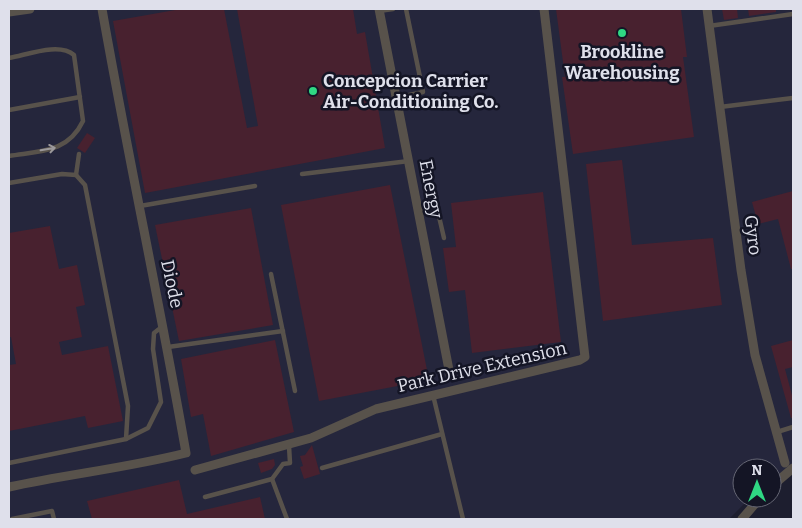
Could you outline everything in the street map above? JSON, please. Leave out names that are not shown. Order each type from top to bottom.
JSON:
[{"type":"street","points":[[9,12],[30,9]]},
{"type":"street","name":"Diode","points":[[9,487],[72,473],[142,464],[186,453],[168,347],[138,207],[102,9]]},
{"type":"street","name":"Park Drive Extension","points":[[195,470],[288,446],[311,438],[376,409],[432,394],[580,360],[585,357],[544,9]]},
{"type":"street","name":"Gyro","points":[[707,9],[741,270],[755,355],[785,463]]},
{"type":"street","name":"Energy","points":[[379,10],[450,375]]},
{"type":"street","points":[[782,477],[793,468]]},
{"type":"street","points":[[742,519],[751,508]]},
{"type":"lane","points":[[379,10],[393,9]]},
{"type":"lane","points":[[396,98],[423,92],[406,9]]},
{"type":"lane","points":[[708,26],[793,14]]},
{"type":"lane","points":[[9,58],[58,49],[68,50],[74,55],[83,121],[80,129],[71,140],[61,147],[9,156]]},
{"type":"lane","points":[[9,110],[80,97]]},
{"type":"lane","points":[[720,107],[793,98]]},
{"type":"lane","points":[[76,175],[79,154]]},
{"type":"lane","points":[[302,174],[409,161]]},
{"type":"lane","points":[[9,183],[62,174],[76,175],[85,185],[128,406],[126,439]]},
{"type":"lane","points":[[138,207],[255,186]]},
{"type":"lane","points":[[419,212],[437,208],[444,238]]},
{"type":"lane","points":[[271,274],[295,391]]},
{"type":"lane","points":[[9,463],[126,439],[148,428],[161,402],[153,349],[154,333],[164,326]]},
{"type":"lane","points":[[168,347],[283,332]]},
{"type":"lane","points":[[432,394],[463,519]]},
{"type":"lane","points":[[777,432],[793,427]]},
{"type":"lane","points":[[322,468],[442,434]]},
{"type":"lane","points":[[205,497],[272,479],[283,464],[290,463],[288,446]]},
{"type":"lane","points":[[272,479],[288,519]]},
{"type":"lane","points":[[12,519],[52,511],[54,519]]},
{"type":"shaded area","points":[[9,9],[793,9],[793,465],[782,473],[782,458],[732,458],[732,508],[740,508],[729,519],[9,519]]},
{"type":"building","points":[[181,9],[224,9],[247,128],[258,126],[237,9],[353,9],[357,34],[365,32],[385,148],[145,193],[113,21]]},
{"type":"building","points":[[556,9],[681,9],[687,57],[683,57],[694,137],[573,154],[562,77],[565,77]]},
{"type":"building","points":[[722,9],[737,9],[738,18],[724,20]]},
{"type":"building","points":[[748,9],[776,9],[776,12],[749,16]]},
{"type":"building","points":[[87,133],[95,138],[85,153],[77,148]]},
{"type":"building","points":[[622,160],[632,245],[713,238],[722,305],[603,321],[586,164]]},
{"type":"building","points":[[390,185],[429,380],[319,401],[281,205]]},
{"type":"building","points":[[793,191],[793,269],[791,269],[778,219],[758,224],[752,202]]},
{"type":"building","points":[[543,192],[561,342],[472,353],[465,290],[449,292],[443,248],[456,247],[451,203]]},
{"type":"building","points":[[251,208],[273,325],[179,341],[155,225]]},
{"type":"building","points":[[50,226],[59,269],[77,265],[85,305],[76,307],[82,337],[59,342],[62,355],[108,346],[123,421],[88,428],[85,416],[9,431],[9,365],[16,364],[11,337],[9,337],[9,233]]},
{"type":"building","points":[[275,340],[294,432],[211,456],[203,414],[191,417],[181,359]]},
{"type":"building","points":[[793,340],[793,367],[785,369],[793,399],[793,418],[791,418],[771,346]]},
{"type":"building","points":[[312,445],[320,474],[304,479],[300,467],[303,466],[300,456],[305,455]]},
{"type":"building","points":[[274,459],[275,465],[272,469],[261,473],[258,463]]},
{"type":"building","points":[[179,480],[187,514],[260,497],[265,519],[92,519],[87,501]]},
{"type":"place","name":"Brookline Warehousing","points":[[622,33]]},
{"type":"place","name":"Concepcion Carrier Air-Conditioning Co.","points":[[313,91]]}]
